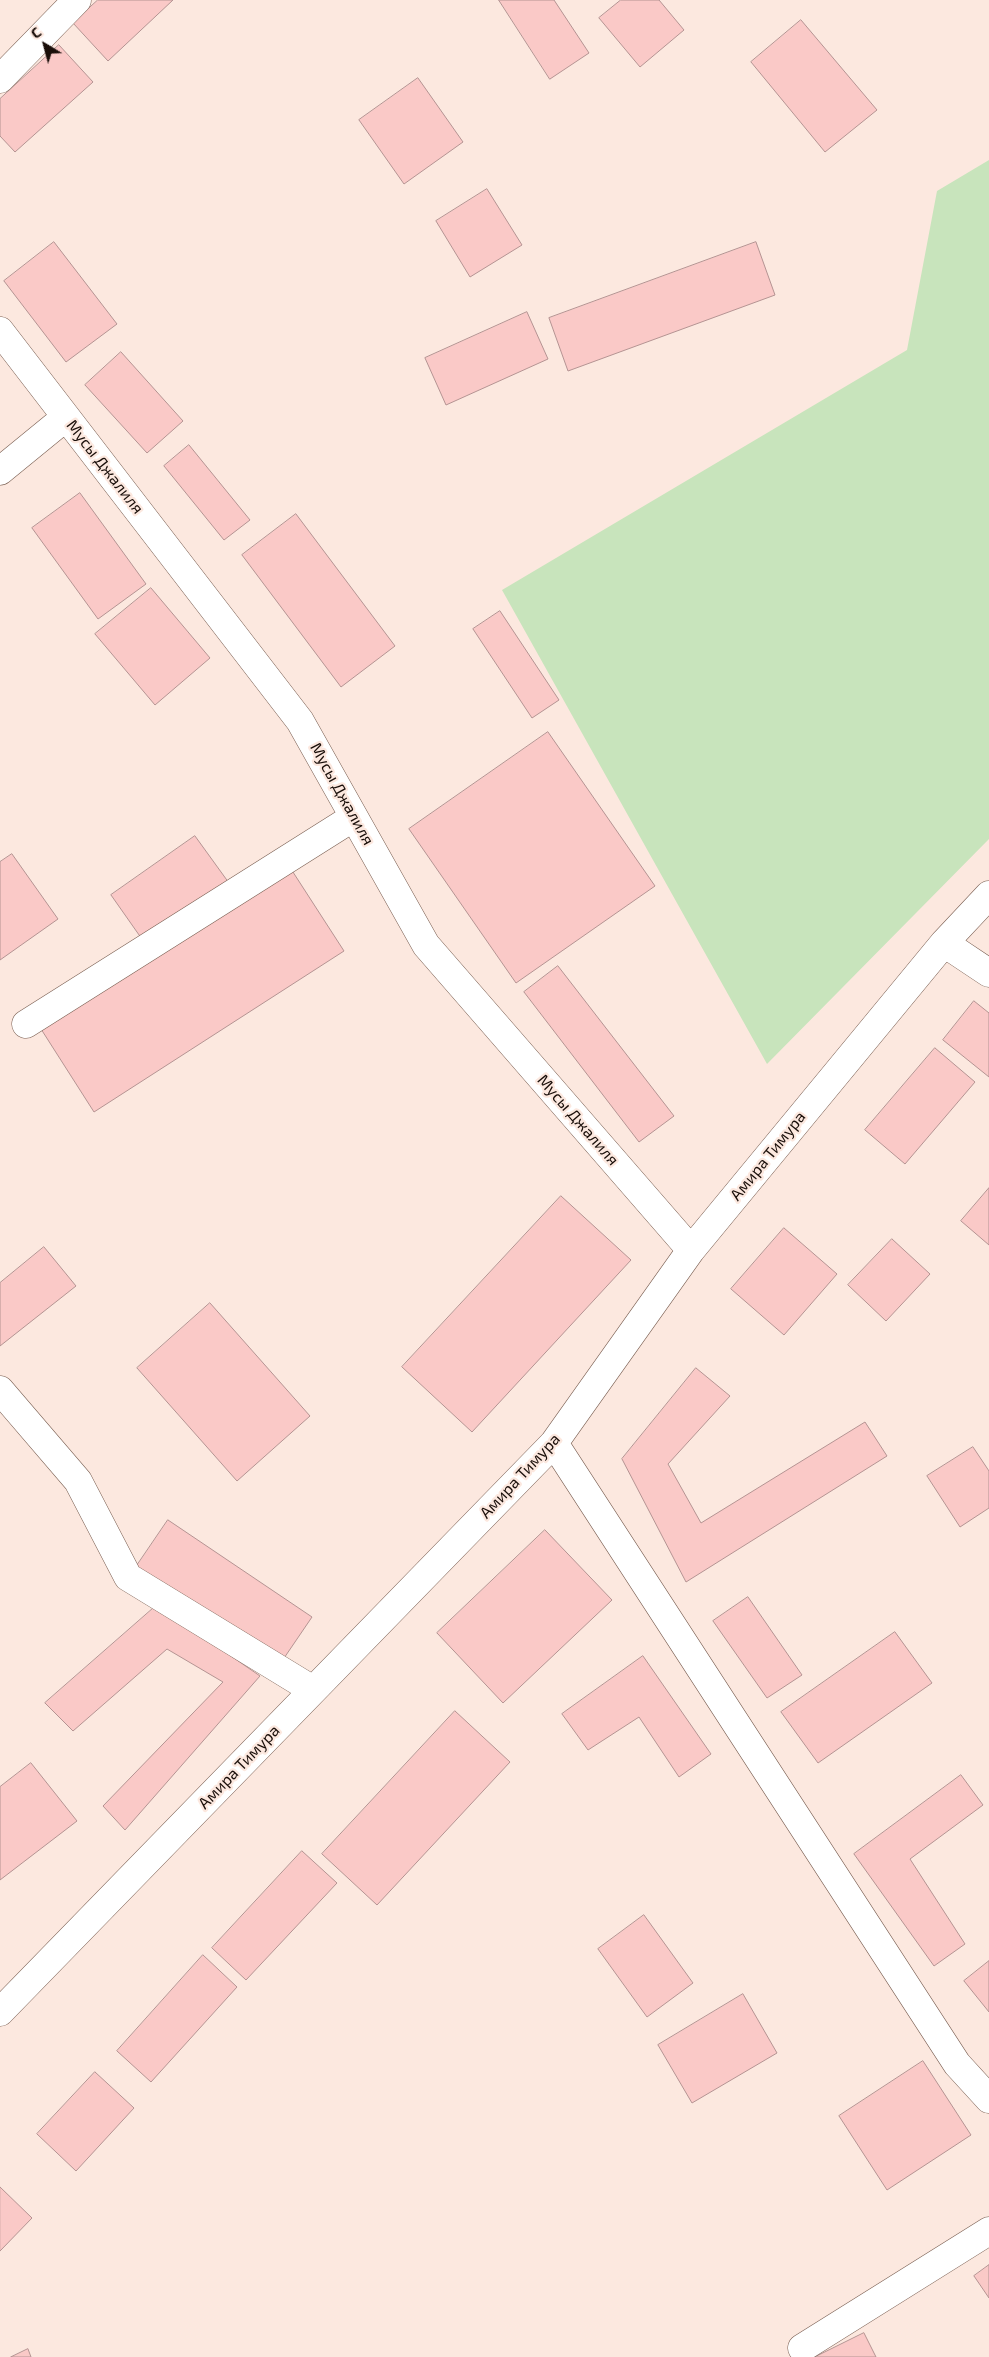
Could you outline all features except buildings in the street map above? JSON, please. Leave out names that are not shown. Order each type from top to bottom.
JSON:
[{"type":"street","points":[[0,79],[77,0]]},
{"type":"street","name":"Мусы Джалиля","points":[[0,330],[300,720],[426,945],[691,1250]]},
{"type":"street","points":[[0,470],[66,417]]},
{"type":"street","points":[[26,1024],[354,818]]},
{"type":"street","name":"Амира Тимура","points":[[0,2012],[554,1443],[691,1250],[944,943],[989,895]]},
{"type":"street","points":[[944,943],[989,973]]},
{"type":"street","points":[[0,1390],[78,1482],[128,1577],[314,1690]]},
{"type":"street","points":[[554,1443],[957,2064],[989,2099]]},
{"type":"street","points":[[802,2348],[989,2231]]},
{"type":"green space","points":[[989,160],[989,839],[767,1064],[502,590],[907,350],[937,191]]}]
